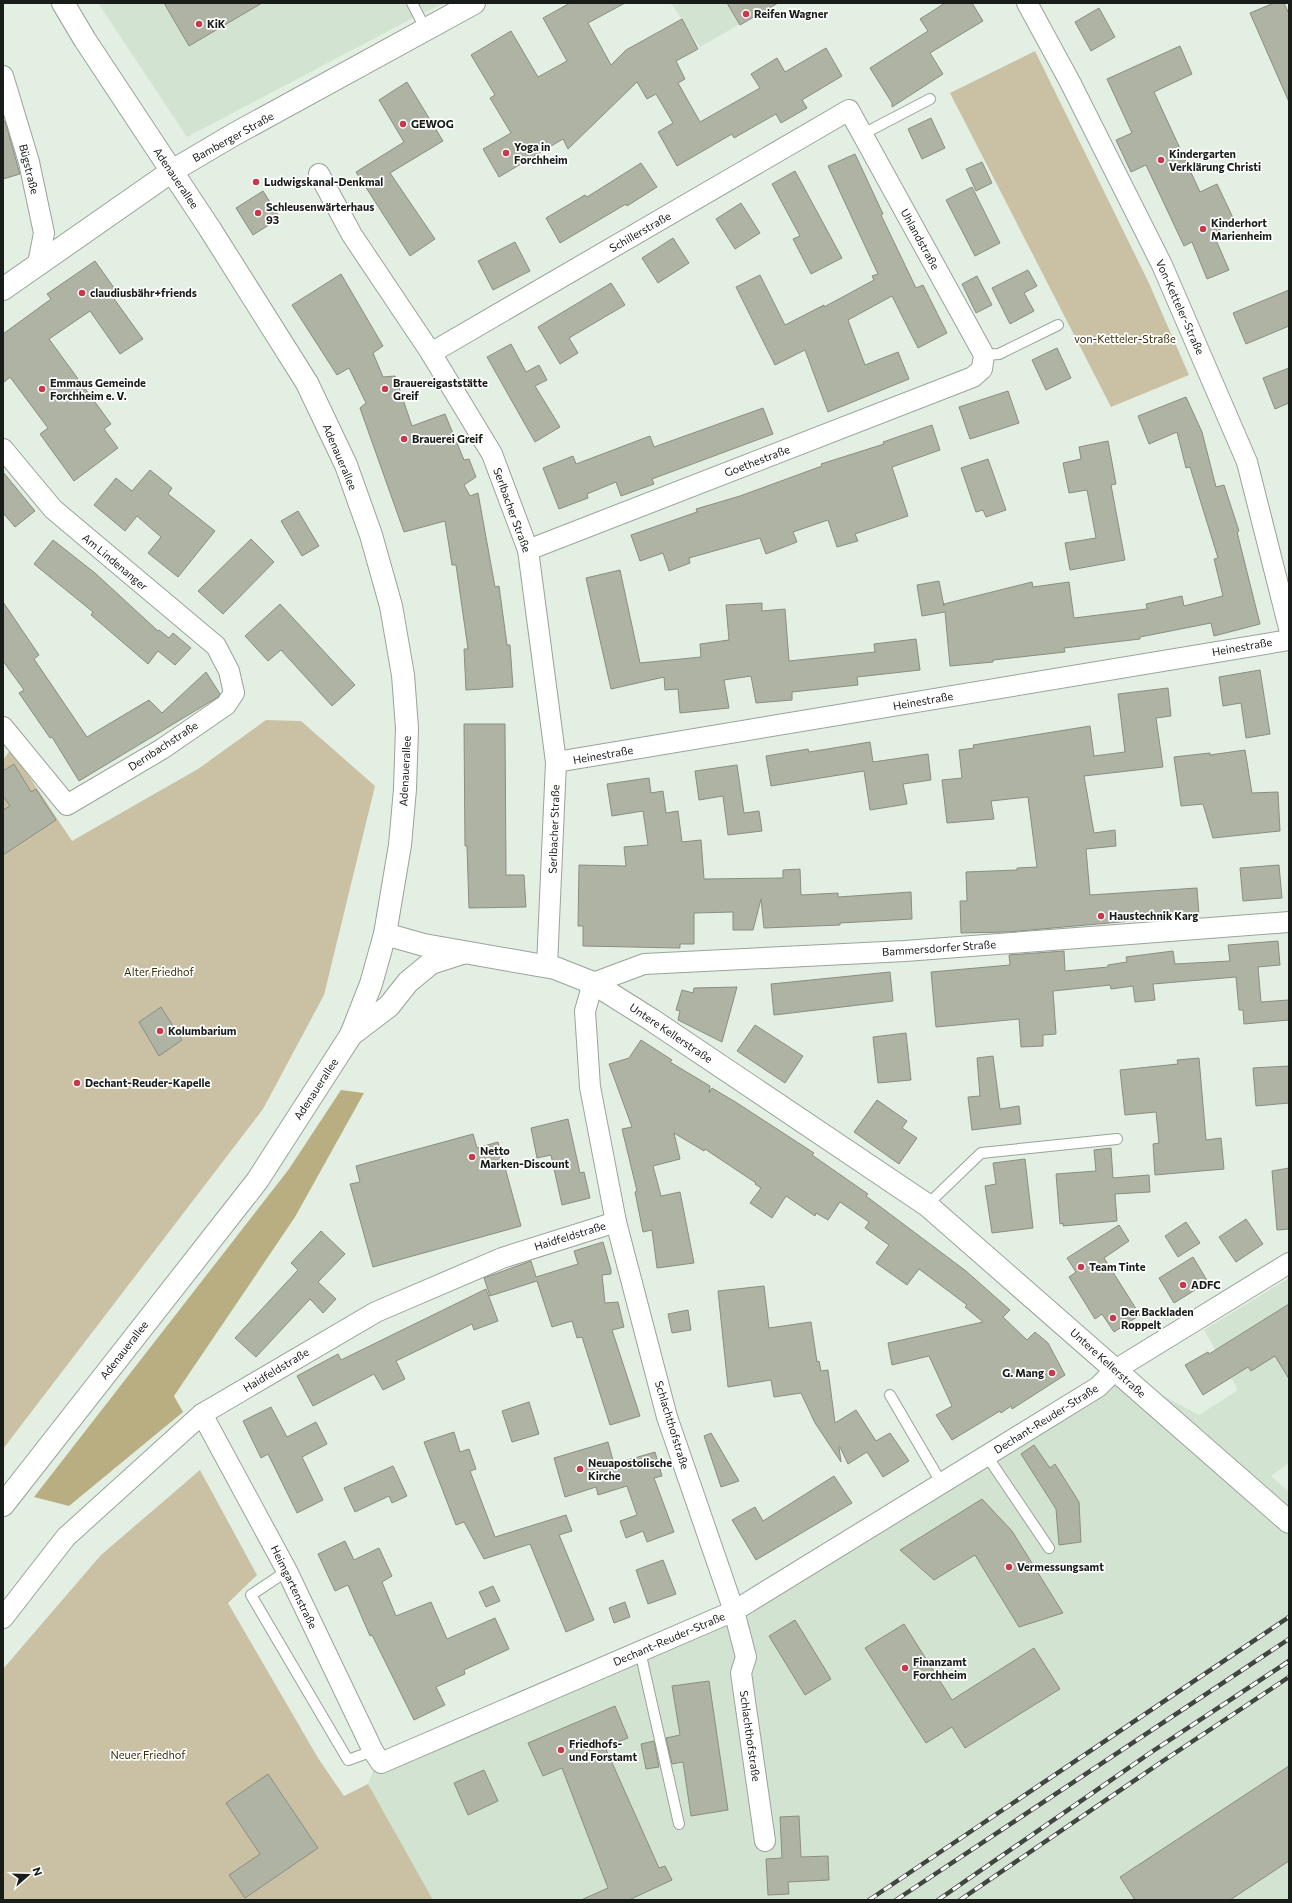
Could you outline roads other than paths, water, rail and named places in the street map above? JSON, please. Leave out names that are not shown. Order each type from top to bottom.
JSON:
[{"type":"main road","name":"Adenauerallee","points":[[3,1505],[257,1181],[351,1035],[371,984],[385,934],[400,845],[405,789],[407,728],[403,675],[392,606],[371,535],[346,466],[306,382],[210,229],[85,40],[63,3]]},
{"type":"main road","name":"Bamberger Straße","points":[[3,289],[172,171],[233,135],[474,3]]},
{"type":"main road","name":"Untere Kellerstraße","points":[[385,934],[424,945],[469,951],[547,966],[593,983],[652,1020],[927,1205],[1086,1342],[1159,1409],[1289,1522]]},
{"type":"main road","points":[[351,1035],[389,1006],[408,982],[431,962],[469,951]]},
{"type":"street","name":"Von-Ketteler-Straße","points":[[1027,3],[1070,82],[1162,265],[1247,462],[1289,628]]},
{"type":"street","name":"Bügstraße","points":[[3,76],[29,162],[44,234],[38,264]]},
{"type":"street","name":"Uhlandstraße","points":[[849,110],[983,362]]},
{"type":"street","name":"Schillerstraße","points":[[431,354],[849,110]]},
{"type":"street","name":"Serlbacher Straße","points":[[319,174],[352,235],[431,354],[492,454],[528,550],[556,762],[547,966]]},
{"type":"street","name":"Goethestraße","points":[[528,550],[973,377],[983,362]]},
{"type":"street","name":"Am Lindenanger","points":[[3,449],[53,509],[216,646],[229,671]]},
{"type":"street","name":"Heinestraße","points":[[556,762],[1289,640]]},
{"type":"street","name":"Dernbachstraße","points":[[3,728],[67,806],[162,749],[226,705],[234,693],[229,671]]},
{"type":"street","name":"Bammersdorfer Straße","points":[[593,983],[644,964],[905,951],[1289,922]]},
{"type":"street","name":"Schlachthofstraße","points":[[593,983],[585,1011],[590,1087],[616,1222],[667,1417],[734,1611],[746,1657],[741,1674],[765,1841]]},
{"type":"street","name":"Haidfeldstraße","points":[[3,1618],[66,1537],[202,1414],[376,1312],[502,1258],[616,1222]]},
{"type":"street","name":"Dechant-Reuder-Straße","points":[[377,1757],[640,1651],[734,1611],[1098,1387],[1116,1370],[1289,1262]]},
{"type":"street","name":"Heimgartenstraße","points":[[202,1414],[287,1571],[377,1757]]},
{"type":"lane","points":[[412,3],[426,30]]},
{"type":"lane","points":[[862,134],[930,99]]},
{"type":"lane","points":[[983,362],[1058,325]]},
{"type":"lane","points":[[927,1205],[981,1153],[1117,1139]]},
{"type":"lane","points":[[890,1396],[942,1484]]},
{"type":"lane","points":[[987,1456],[1049,1548]]},
{"type":"lane","points":[[287,1571],[251,1595],[348,1760],[377,1757]]},
{"type":"lane","points":[[640,1651],[679,1824]]},
{"type":"railway","points":[[869,1900],[1289,1617]]},
{"type":"railway","points":[[896,1900],[1289,1639]]},
{"type":"railway","points":[[938,1900],[1153,1751],[1289,1661]]},
{"type":"railway","points":[[960,1900],[1289,1677]]},
{"type":"place","name":"Reifen Wagner","points":[[746,14]]},
{"type":"place","name":"KiK","points":[[199,24]]},
{"type":"place","name":"GEWOG","points":[[403,124]]},
{"type":"place","name":"Yoga in Forchheim","points":[[506,153]]},
{"type":"place","name":"Kindergarten Verklärung Christi","points":[[1161,160]]},
{"type":"place","name":"Ludwigskanal-Denkmal","points":[[256,182]]},
{"type":"place","name":"Schleusenwärterhaus 93","points":[[258,213]]},
{"type":"place","name":"Kinderhort Marienheim","points":[[1203,229]]},
{"type":"place","name":"claudiusbähr+friends","points":[[82,293]]},
{"type":"place","name":"Emmaus Gemeinde Forchheim e. V.","points":[[42,389]]},
{"type":"place","name":"Brauereigaststätte Greif","points":[[385,389]]},
{"type":"place","name":"Brauerei Greif","points":[[404,439]]},
{"type":"place","name":"Haustechnik Karg","points":[[1101,916]]},
{"type":"place","name":"Kolumbarium","points":[[160,1031]]},
{"type":"place","name":"Dechant-Reuder-Kapelle","points":[[77,1083]]},
{"type":"place","name":"Netto Marken-Discount","points":[[472,1157]]},
{"type":"place","name":"Team Tinte","points":[[1081,1267]]},
{"type":"place","name":"ADFC","points":[[1183,1285]]},
{"type":"place","name":"Der Backladen Roppelt","points":[[1113,1318]]},
{"type":"place","name":"G. Mang","points":[[1052,1373]]},
{"type":"place","name":"Neuapostolische Kirche","points":[[580,1469]]},
{"type":"place","name":"Vermessungsamt","points":[[1009,1567]]},
{"type":"place","name":"Finanzamt Forchheim","points":[[905,1668]]},
{"type":"place","name":"Friedhofs- und Forstamt","points":[[561,1750]]},
{"type":"park label","name":"von-Ketteler-Straße","points":[[1125,339]]},
{"type":"park label","name":"Alter Friedhof","points":[[159,972]]},
{"type":"park label","name":"Neuer Friedhof","points":[[148,1755]]}]
